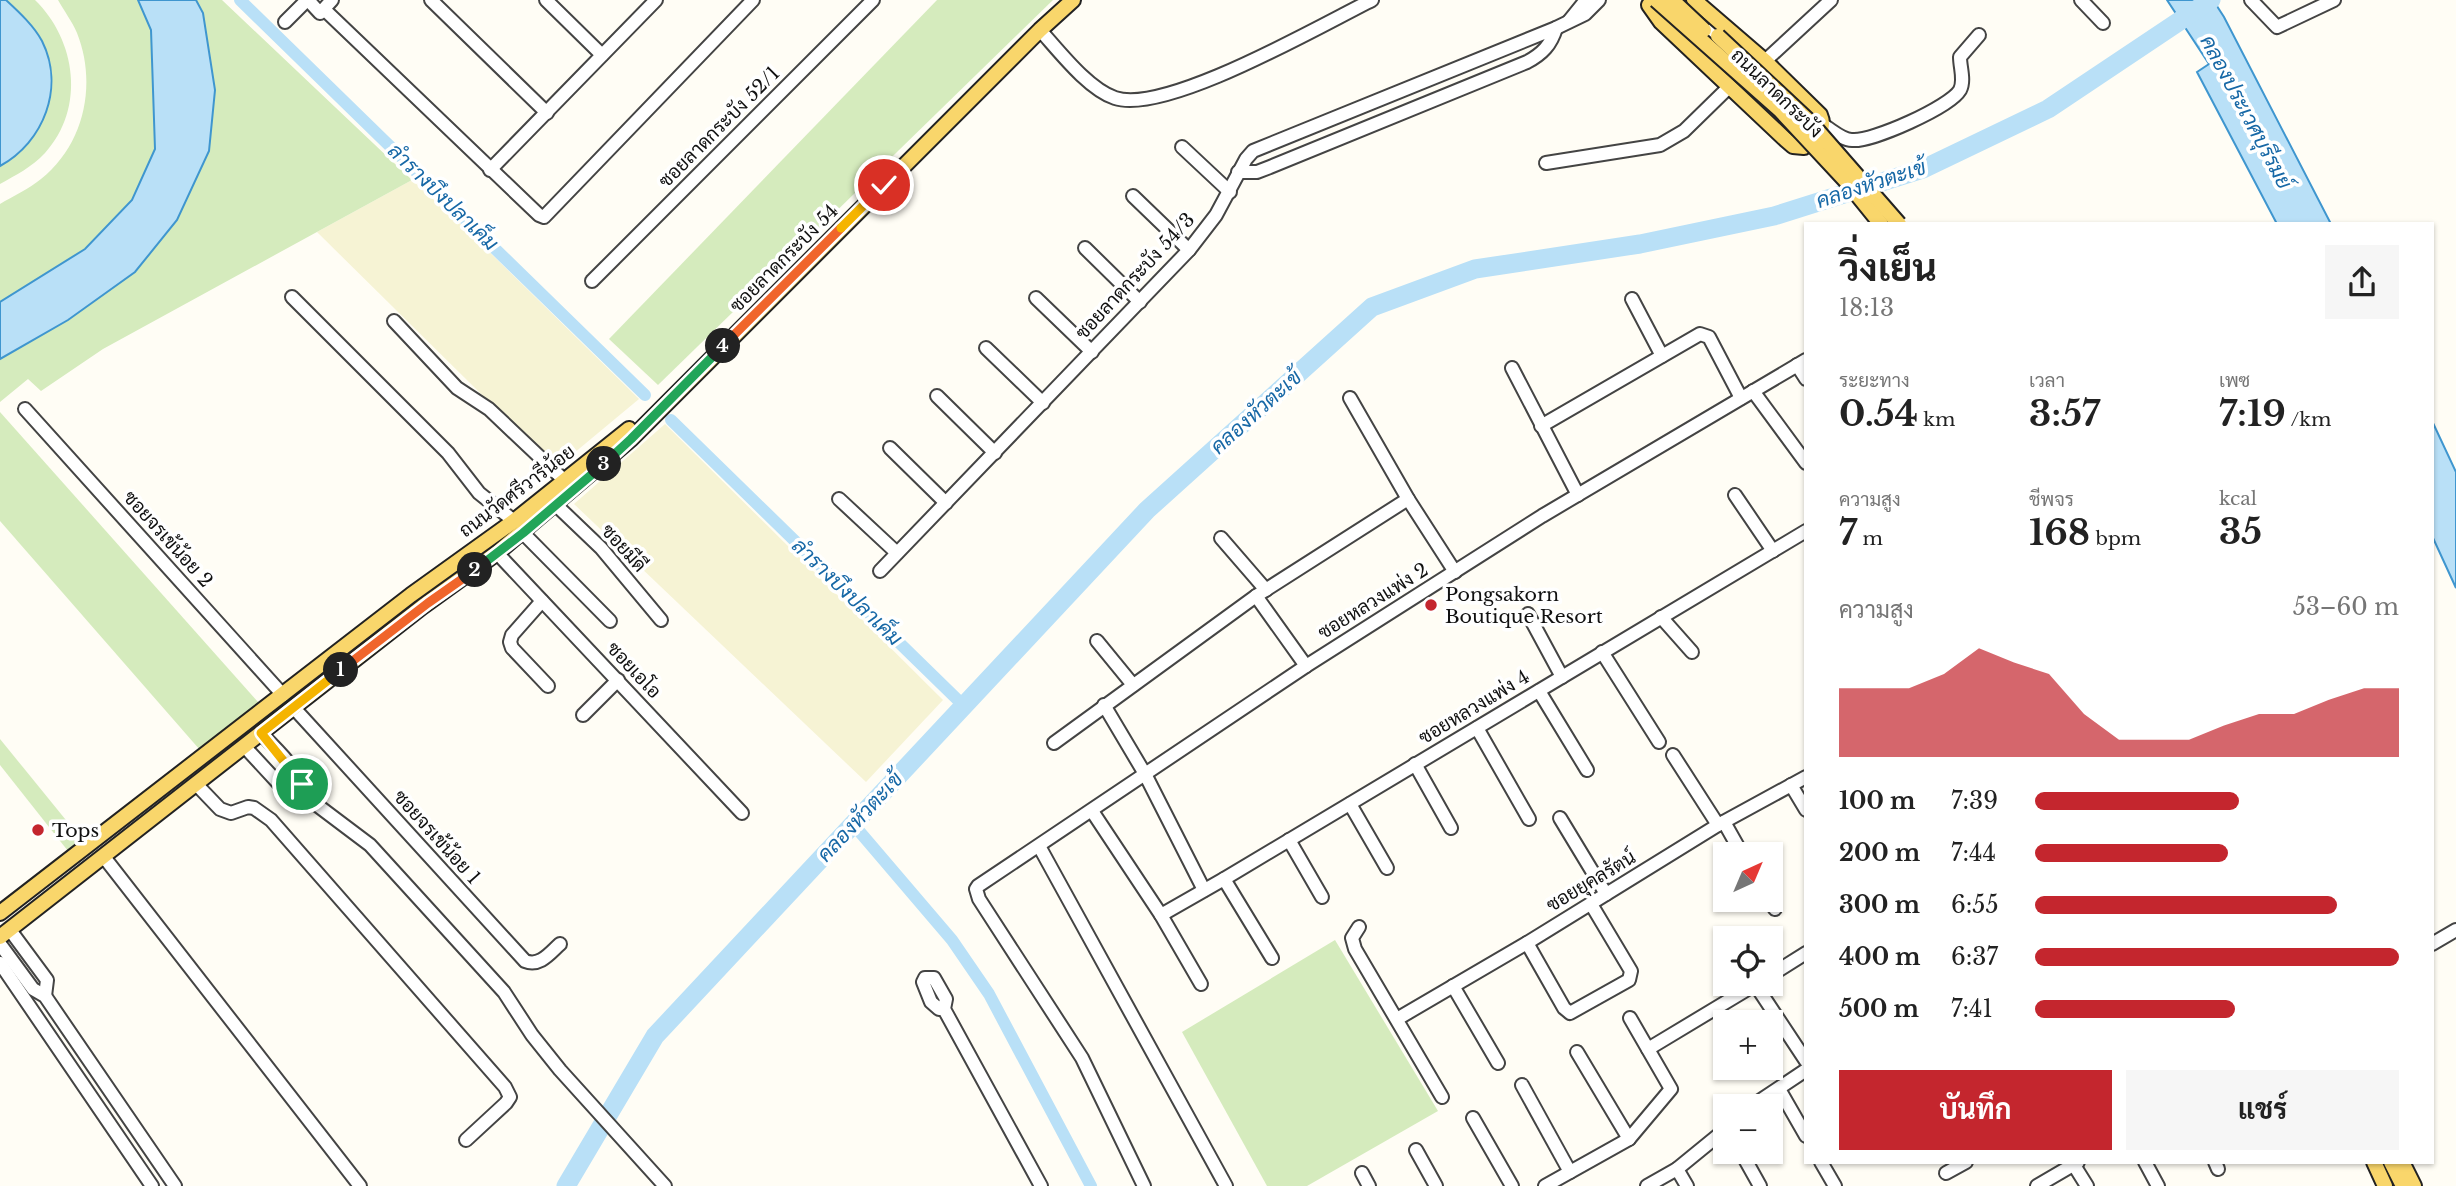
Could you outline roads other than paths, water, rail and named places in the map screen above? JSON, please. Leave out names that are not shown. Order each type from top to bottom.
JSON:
[{"type":"main road","name":"ซอยลาดกระบัง 54","points":[[672,396],[1073,0]]},
{"type":"main road","points":[[1672,0],[1799,118],[1889,222]]},
{"type":"main road","name":"ถนนลาดกระบัง","points":[[1680,0],[1810,122],[1897,222]]},
{"type":"main road","points":[[1650,2],[1661,22],[1729,87],[1793,146],[1804,147],[1822,131],[1820,115],[1765,61],[1694,0]]},
{"type":"main road","points":[[1650,2],[1780,110],[1847,182],[1879,222]]},
{"type":"main road","name":"ถนนลาดกระบัง","points":[[1650,2],[1795,135],[1871,222]]},
{"type":"main road","name":"ถนนวัดศรีวารีน้อย","points":[[5,934],[428,603],[497,554],[518,527],[564,480],[672,396]]},
{"type":"main road","name":"ถนนวัดศรีวารีน้อย","points":[[0,915],[428,583],[556,505],[631,439],[672,396]]},
{"type":"main road","points":[[283,695],[294,708]]},
{"type":"main road","points":[[0,915],[5,934]]},
{"type":"main road","points":[[2375,1164],[2385,1186]]},
{"type":"main road","points":[[2385,1164],[2396,1186]]},
{"type":"main road","points":[[2392,1164],[2403,1186]]},
{"type":"main road","points":[[2403,1164],[2414,1186]]},
{"type":"street","points":[[285,22],[307,0],[327,8],[491,170],[539,215],[546,215],[753,0]]},
{"type":"street","points":[[431,0],[547,113]]},
{"type":"street","points":[[546,0],[603,55]]},
{"type":"street","points":[[491,170],[656,0]]},
{"type":"street","name":"ซอยลาดกระบัง 52/1","points":[[592,281],[873,0]]},
{"type":"street","points":[[1040,30],[1086,79],[1100,90],[1114,98],[1143,99],[1182,90],[1219,76],[1372,0]]},
{"type":"street","points":[[1569,22],[1586,0]]},
{"type":"street","name":"ซอยลาดกระบัง 54/3","points":[[880,572],[1189,250],[1230,192],[1245,159],[1258,148],[1569,22],[1585,14],[1599,0]]},
{"type":"street","points":[[1765,61],[1831,0]]},
{"type":"street","points":[[2081,0],[2103,23]]},
{"type":"street","points":[[2251,0],[2276,27],[2334,0]]},
{"type":"street","points":[[1238,172],[1257,172],[1527,62],[1547,47],[1556,27]]},
{"type":"street","points":[[1823,125],[1852,141],[1920,118],[1940,107],[1961,88],[1963,80],[1960,57],[1979,35]]},
{"type":"street","points":[[1546,163],[1660,145],[1684,131],[1729,87]]},
{"type":"street","points":[[1182,147],[1230,192]]},
{"type":"street","points":[[1133,196],[1189,250]]},
{"type":"street","points":[[1085,248],[1140,302]]},
{"type":"street","points":[[292,297],[449,453],[479,493],[518,527],[610,621]]},
{"type":"street","points":[[1036,298],[1092,352]]},
{"type":"street","points":[[1632,299],[1661,356]]},
{"type":"street","points":[[394,321],[457,388],[489,409],[564,480]]},
{"type":"street","points":[[1541,425],[1695,336],[1705,335],[1741,398]]},
{"type":"street","points":[[986,348],[1043,403]]},
{"type":"street","name":"ซอยหลวงแพ่ง 2","points":[[1144,1186],[1082,1058],[976,894],[976,889],[981,883],[1306,666],[1578,495],[1801,363]]},
{"type":"street","points":[[1512,368],[1578,495]]},
{"type":"street","points":[[1753,391],[1804,460]]},
{"type":"street","points":[[937,396],[995,453]]},
{"type":"street","points":[[1350,398],[1408,499],[1455,572]]},
{"type":"street","name":"ซอยจรเข้น้อย 2","points":[[25,409],[283,695]]},
{"type":"street","points":[[890,448],[946,503]]},
{"type":"street","points":[[1735,495],[1773,551]]},
{"type":"street","points":[[839,499],[897,553]]},
{"type":"street","points":[[1054,743],[1261,593],[1408,499]]},
{"type":"street","name":"ซอยมีดี","points":[[556,505],[608,557],[660,620]]},
{"type":"street","name":"ซอยหลวงแพ่ง 4","points":[[1161,915],[1804,532]]},
{"type":"street","points":[[1222,538],[1261,593],[1306,666]]},
{"type":"street","name":"ซอยเอโอ","points":[[497,554],[741,813]]},
{"type":"street","points":[[542,601],[512,635],[510,642],[512,648],[548,686]]},
{"type":"street","points":[[1528,614],[1562,677]]},
{"type":"street","points":[[1661,617],[1692,652]]},
{"type":"street","points":[[1097,641],[1133,685]]},
{"type":"street","points":[[1602,652],[1659,743]]},
{"type":"street","points":[[583,715],[618,680]]},
{"type":"street","points":[[1539,691],[1587,770]]},
{"type":"street","points":[[1104,705],[1145,774],[1204,890]]},
{"type":"street","name":"ซอยจรเข้น้อย 1","points":[[294,708],[525,961],[541,961],[560,944]]},
{"type":"street","points":[[1477,728],[1529,819]]},
{"type":"street","points":[[261,733],[295,772],[302,784],[301,793]]},
{"type":"street","points":[[244,746],[281,786],[293,794],[301,793],[370,845],[504,992],[559,1070],[664,1186]]},
{"type":"street","points":[[1673,755],[1734,842]]},
{"type":"street","points":[[1415,764],[1451,828]]},
{"type":"street","name":"ซอยยุคลรัตน์","points":[[1397,1019],[1527,943],[1721,823],[1804,778]]},
{"type":"street","points":[[196,784],[220,809],[230,813],[248,807],[254,808],[271,820],[505,1087],[510,1097],[506,1103],[466,1140]]},
{"type":"street","points":[[1791,785],[1804,807]]},
{"type":"street","points":[[1350,804],[1387,868]]},
{"type":"street","points":[[1092,811],[1161,915],[1201,984]]},
{"type":"street","points":[[1560,818],[1606,894]]},
{"type":"street","points":[[1289,840],[1322,897]]},
{"type":"street","points":[[1039,846],[1226,1186]]},
{"type":"street","points":[[104,857],[360,1186]]},
{"type":"street","points":[[1224,879],[1272,958]]},
{"type":"street","points":[[1527,943],[1564,1008],[1570,1013],[1629,980],[1631,971],[1591,904]]},
{"type":"street","points":[[1359,927],[1353,934],[1352,943],[1442,1097]]},
{"type":"street","points":[[2434,943],[2456,930]]},
{"type":"street","points":[[5,934],[47,981],[46,996]]},
{"type":"street","points":[[0,944],[33,989],[46,996],[175,1186]]},
{"type":"street","points":[[1783,967],[1804,954]]},
{"type":"street","points":[[0,963],[152,1186]]},
{"type":"street","points":[[1453,986],[1498,1063]]},
{"type":"street","points":[[1648,1049],[1736,996]]},
{"type":"street","points":[[1764,996],[1804,1058]]},
{"type":"street","points":[[944,1009],[1041,1186]]},
{"type":"street","points":[[1545,1186],[1629,1139],[1671,1089],[1630,1018]]},
{"type":"street","points":[[1577,1052],[1629,1139]]},
{"type":"street","points":[[1771,1094],[1804,1071]]},
{"type":"street","points":[[1522,1085],[1570,1172]]},
{"type":"street","points":[[1779,1089],[1804,1133]]},
{"type":"street","points":[[1473,1118],[1512,1186]]},
{"type":"street","points":[[1647,1186],[1677,1169],[1713,1140]]},
{"type":"street","points":[[1416,1150],[1436,1186]]},
{"type":"street","points":[[1748,1164],[1760,1186]]},
{"type":"street","points":[[1822,1164],[1835,1186]]},
{"type":"street","points":[[1946,1173],[1962,1164]]},
{"type":"street","points":[[2037,1186],[2073,1164]]},
{"type":"street","points":[[2076,1164],[2087,1186]]},
{"type":"street","points":[[2146,1164],[2158,1186]]},
{"type":"street","points":[[1677,1169],[1688,1186]]},
{"type":"street","points":[[1362,1173],[1369,1186]]},
{"type":"water","points":[[0,0],[6,0],[39,35],[49,59],[51,77],[46,112],[39,128],[15,156],[0,166]]},
{"type":"water","points":[[138,0],[196,0],[203,13],[215,90],[209,151],[177,220],[135,272],[68,320],[0,359],[0,302],[85,249],[132,200],[155,149],[151,30]]},
{"type":"water","name":"คลองประเวศบุรีรมย์","points":[[2167,0],[2213,0],[2330,222],[2276,222],[2197,72],[2209,64]]},
{"type":"water","points":[[2434,425],[2456,472],[2456,588],[2434,540]]},
{"type":"waterway","name":"ลำรางบึงปลาเค็ม","points":[[240,0],[645,395]]},
{"type":"waterway","name":"คลองหัวตะเข้","points":[[566,1186],[655,1036],[1147,510],[1372,307],[1475,269],[1640,244],[1774,216],[1923,169],[2048,109],[2211,0]]},
{"type":"waterway","name":"ลำรางบึงปลาเค็ม","points":[[671,420],[964,706]]},
{"type":"waterway","points":[[853,824],[952,940],[989,994],[1091,1186]]},
{"type":"place","name":"Pongsakorn Boutique Resort","points":[[1431,605]]},
{"type":"place","name":"Tops","points":[[38,830]]}]
